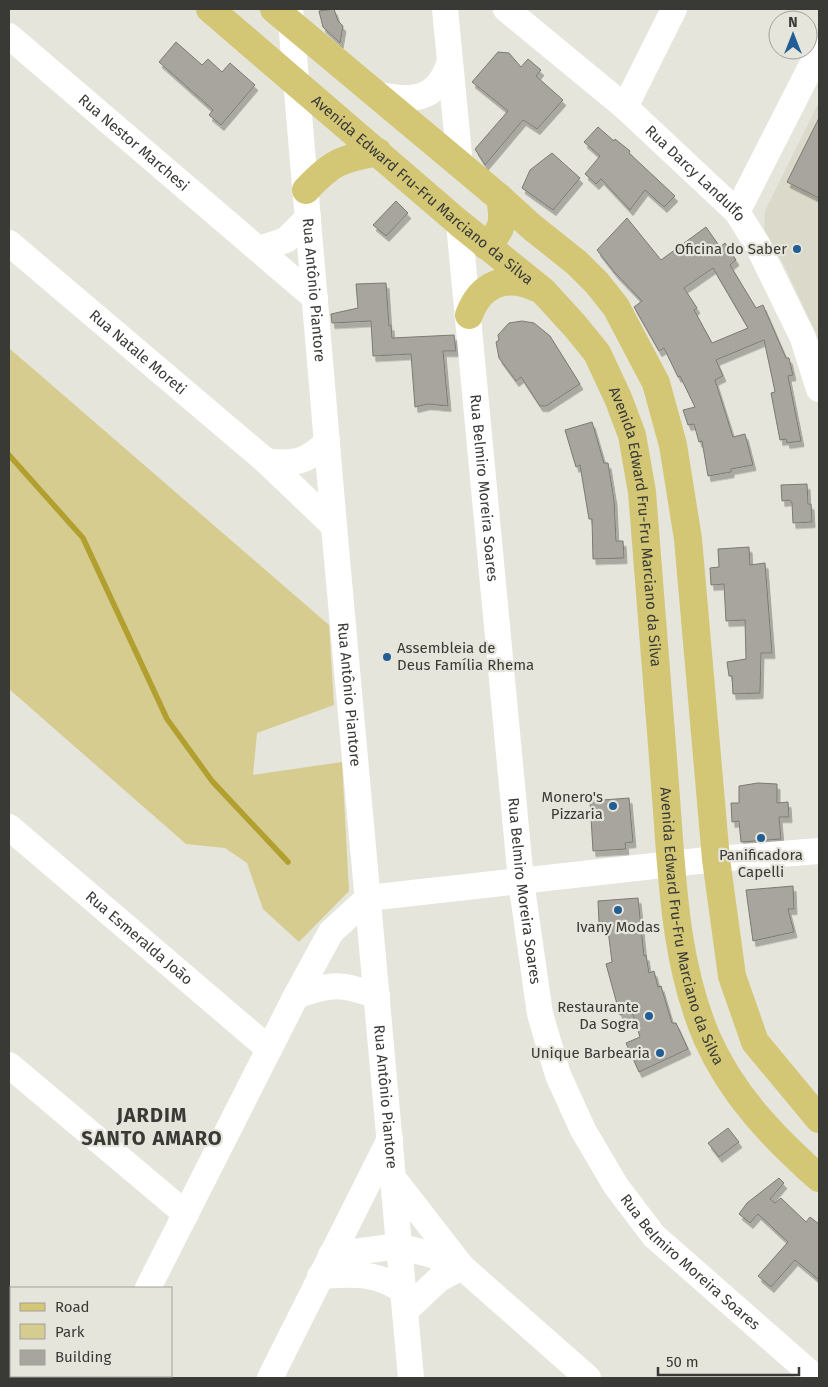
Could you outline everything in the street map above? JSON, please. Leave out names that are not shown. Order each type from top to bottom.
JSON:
[{"type":"main road","name":"Avenida Edward Fru-Fru Marciano da Silva","points":[[210,9],[486,246],[543,291],[597,353],[618,398],[632,435],[642,492],[672,864],[684,971],[708,1038],[747,1106],[781,1144],[819,1178]]},
{"type":"main road","name":"Avenida Edward Fru-Fru Marciano da Silva","points":[[285,14],[375,94],[577,263],[597,283],[616,307],[656,384],[673,445],[688,539],[716,859],[732,976],[755,1042],[819,1119]]},
{"type":"main road","points":[[306,190],[326,168],[346,158],[378,152]]},
{"type":"main road","points":[[459,223],[458,201],[469,187],[494,192],[503,218],[499,234],[486,246]]},
{"type":"main road","points":[[468,309],[485,290],[502,281],[522,281],[543,291]]},
{"type":"street","points":[[445,9],[460,165]]},
{"type":"street","name":"Rua Darcy Landulfo","points":[[506,9],[625,107],[737,212],[757,244],[804,338],[819,389]]},
{"type":"street","points":[[625,107],[674,9]]},
{"type":"street","name":"Rua Antônio Piantore","points":[[285,14],[296,84],[306,190],[410,1378]]},
{"type":"street","name":"Rua Nestor Marchesi","points":[[9,36],[315,298]]},
{"type":"street","points":[[737,212],[819,51]]},
{"type":"street","points":[[375,94],[397,99],[430,94],[444,79],[449,64]]},
{"type":"street","points":[[259,249],[286,240],[308,218]]},
{"type":"street","name":"Rua Belmiro Moreira Soares","points":[[459,223],[521,881],[540,1014],[558,1075],[583,1130],[612,1178],[654,1236],[816,1378]]},
{"type":"street","name":"Rua Natale Moreti","points":[[9,243],[266,461],[334,526]]},
{"type":"street","name":"Rua Belmiro Moreira Soares","points":[[468,309],[486,246]]},
{"type":"street","points":[[266,461],[286,464],[304,460],[317,452],[327,442]]},
{"type":"street","name":"Rua Esmeralda João","points":[[9,827],[269,1049]]},
{"type":"street","points":[[149,1287],[296,996],[331,932],[368,898],[716,859],[819,851]]},
{"type":"street","points":[[296,996],[322,986],[350,986],[377,996]]},
{"type":"street","points":[[9,1065],[186,1214]]},
{"type":"street","points":[[270,1378],[390,1139]]},
{"type":"street","points":[[393,1178],[462,1267],[588,1378]]},
{"type":"street","points":[[326,1266],[399,1246],[432,1255],[462,1267]]},
{"type":"street","points":[[326,1266],[388,1280],[404,1300],[462,1267]]},
{"type":"shaded area","name":"Oficina do Saber","points":[[819,102],[819,340],[786,269],[764,229],[765,211]]},
{"type":"green space","points":[[9,348],[329,625],[334,705],[257,733],[253,775],[342,762],[349,891],[299,942],[263,909],[247,863],[225,848],[186,844],[9,689]]},
{"type":"building","points":[[334,9],[338,21],[343,26],[340,43],[323,27],[319,11]]},
{"type":"building","points":[[176,42],[202,65],[208,59],[222,72],[230,63],[255,85],[221,125],[209,115],[213,110],[159,62]]},
{"type":"building","points":[[498,52],[509,53],[521,67],[528,59],[541,70],[536,76],[563,100],[537,129],[523,120],[485,165],[475,149],[508,111],[472,82]]},
{"type":"building","points":[[819,118],[819,198],[787,182]]},
{"type":"building","points":[[598,127],[614,141],[615,139],[630,151],[629,153],[675,196],[664,207],[645,190],[630,210],[601,179],[596,184],[585,174],[600,156],[584,142]]},
{"type":"building","points":[[552,153],[580,178],[553,210],[522,188],[530,170]]},
{"type":"building","points":[[396,201],[408,213],[386,236],[373,225]]},
{"type":"building","points":[[627,218],[661,260],[706,227],[720,247],[725,243],[736,260],[730,265],[756,308],[763,305],[786,358],[789,358],[793,375],[788,376],[801,441],[787,443],[786,439],[780,440],[771,393],[775,392],[764,340],[716,360],[723,376],[715,380],[733,437],[745,434],[753,465],[731,469],[731,472],[708,476],[702,441],[699,442],[694,424],[688,425],[683,410],[695,407],[680,376],[678,377],[664,348],[659,351],[634,307],[642,301],[615,273],[597,250]],"holes":[[[713,268],[748,328],[712,343],[694,310],[697,308],[684,288]]]},
{"type":"building","points":[[386,283],[389,326],[391,325],[392,338],[454,335],[456,351],[443,351],[448,406],[428,404],[415,407],[411,354],[373,356],[371,321],[332,323],[331,314],[358,308],[356,284]]},
{"type":"building","points":[[522,321],[534,323],[550,336],[580,384],[546,406],[540,406],[521,377],[516,381],[499,358],[496,342],[499,340],[498,335],[509,323]]},
{"type":"building","points":[[592,422],[604,463],[608,463],[614,500],[616,541],[623,541],[624,558],[593,559],[592,519],[589,519],[580,465],[576,467],[565,430]]},
{"type":"building","points":[[807,484],[808,504],[811,504],[812,522],[793,523],[792,503],[790,500],[782,501],[781,485]]},
{"type":"building","points":[[749,547],[750,565],[765,563],[772,653],[761,653],[760,693],[733,694],[732,676],[729,676],[727,662],[746,659],[745,620],[726,621],[724,584],[711,585],[710,568],[719,567],[718,549]]},
{"type":"building","points":[[758,783],[777,784],[777,803],[788,802],[789,817],[779,817],[781,839],[741,842],[739,821],[732,822],[731,803],[739,803],[739,786]]},
{"type":"building","points":[[629,798],[633,842],[625,843],[626,849],[593,851],[590,801]]},
{"type":"building","points":[[793,886],[794,909],[788,909],[794,932],[753,941],[746,890]]},
{"type":"building","points":[[638,898],[644,956],[646,955],[649,973],[654,971],[658,987],[661,986],[672,1023],[676,1023],[688,1049],[639,1072],[626,1043],[640,1037],[632,1012],[620,1015],[606,964],[612,962],[607,922],[599,922],[598,901]]},
{"type":"building","points":[[728,1128],[739,1142],[719,1157],[708,1143]]},
{"type":"building","points":[[779,1178],[784,1183],[770,1199],[775,1203],[781,1198],[806,1222],[810,1217],[819,1224],[819,1280],[795,1260],[771,1287],[758,1276],[788,1242],[758,1214],[750,1223],[739,1214],[747,1203]]},
{"type":"waterway","points":[[9,455],[83,538],[167,719],[212,781],[288,862]]},
{"type":"place","name":"Oficina do Saber","points":[[797,249]]},
{"type":"place","name":"Assembleia de Deus Família Rhema","points":[[387,657]]},
{"type":"place","name":"Monero's Pizzaria","points":[[613,806]]},
{"type":"place","name":"Panificadora Capelli","points":[[761,838]]},
{"type":"place","name":"Ivany Modas","points":[[618,910]]},
{"type":"place","name":"Restaurante Da Sogra","points":[[649,1016]]},
{"type":"place","name":"Unique Barbearia","points":[[660,1053]]},
{"type":"district","name":"JARDIM SANTO AMARO","points":[[152,1126]]}]
